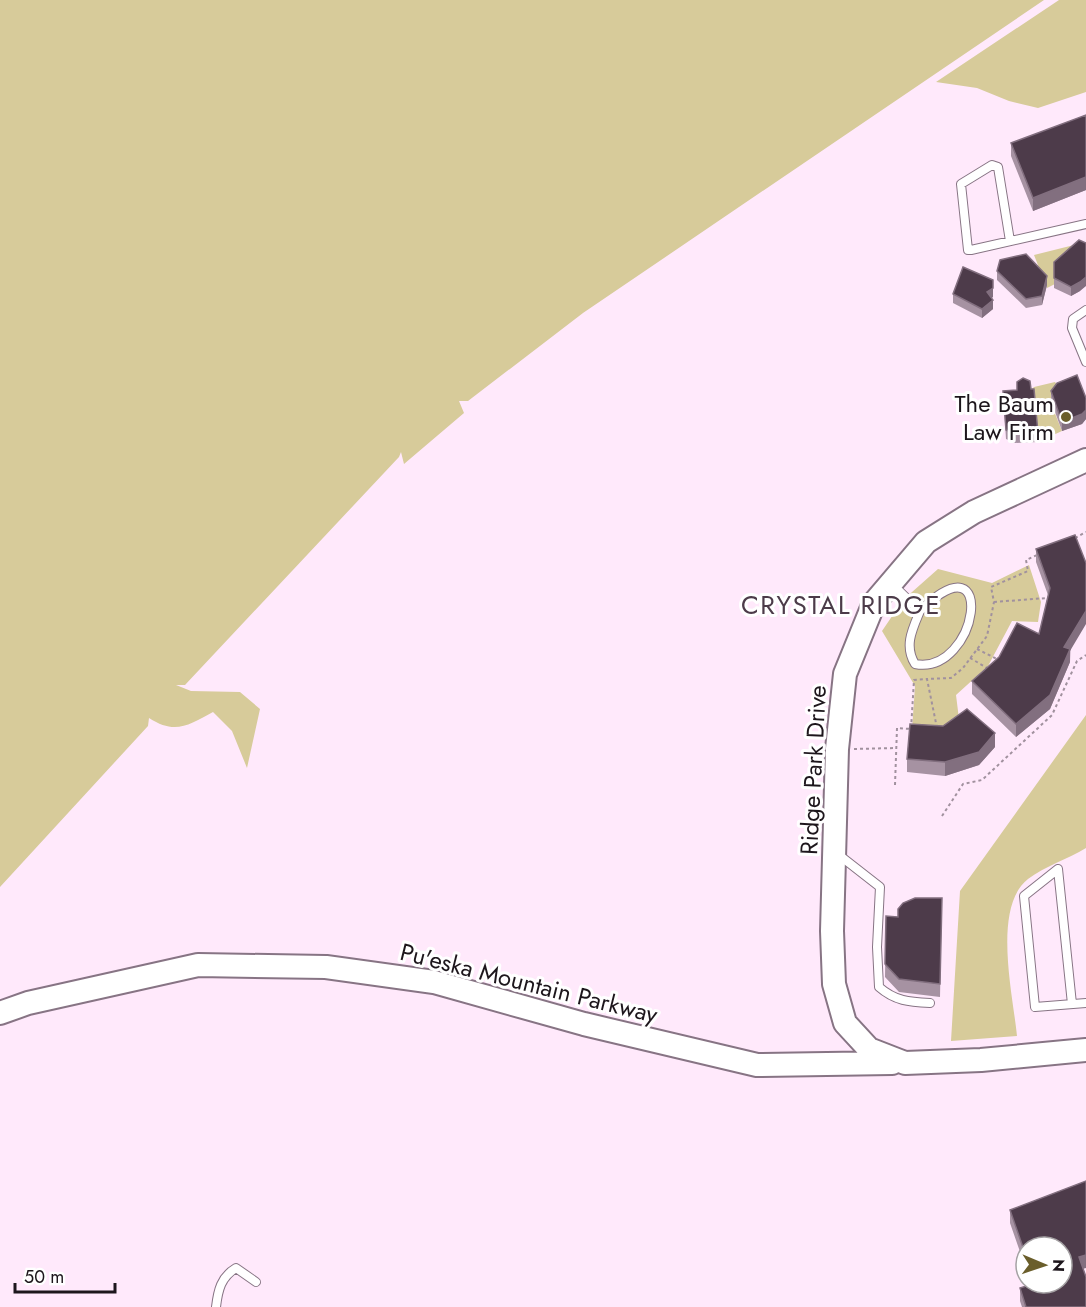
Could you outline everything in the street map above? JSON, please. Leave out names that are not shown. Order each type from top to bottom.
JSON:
[{"type":"street","name":"Ridge Park Drive","points":[[905,1063],[869,1049],[845,1023],[834,984],[832,931],[836,852],[837,749],[845,674],[874,603],[926,542],[974,512],[1086,460]]},
{"type":"street","name":"Pu'eska Mountain Parkway","points":[[0,1013],[28,1003],[198,965],[326,967],[434,982],[584,1024],[758,1065],[981,1060],[1086,1050]]},
{"type":"lane","points":[[1010,241],[998,168],[993,165],[961,184],[967,248],[971,250],[1086,224]]},
{"type":"lane","points":[[1086,310],[1073,319],[1072,328],[1086,362]]},
{"type":"lane","points":[[891,583],[920,611]]},
{"type":"lane","points":[[950,587],[960,587],[968,592],[972,605],[971,620],[958,645],[941,660],[927,666],[915,664],[908,653],[911,633],[920,611],[938,594],[950,587]]},
{"type":"lane","points":[[836,852],[880,887],[877,947],[879,987],[891,998],[908,1002],[930,1003]]},
{"type":"lane","points":[[1072,1004],[1058,869],[1024,897],[1035,1007],[1086,1003]]},
{"type":"lane","points":[[216,1307],[220,1286],[229,1273],[236,1268],[256,1282]]},
{"type":"path","points":[[1066,542],[1086,532]]},
{"type":"path","points":[[895,785],[897,728],[911,729],[914,680],[951,678],[987,636],[994,602],[991,587],[1028,571],[1026,560],[1046,551]]},
{"type":"path","points":[[994,602],[1047,598]]},
{"type":"path","points":[[977,649],[1002,661]]},
{"type":"path","points":[[942,816],[963,784],[982,780],[1052,715],[1077,661],[1086,655]]},
{"type":"path","points":[[970,658],[994,672]]},
{"type":"path","points":[[927,679],[939,737]]},
{"type":"path","points":[[837,749],[896,748]]},
{"type":"shaded area","points":[[0,0],[1044,0],[583,313],[468,401],[459,401],[464,413],[404,464],[401,452],[399,457],[185,685],[176,685],[191,691],[240,692],[260,709],[247,768],[232,731],[213,712],[189,724],[174,727],[149,718],[148,726],[0,887]]},
{"type":"shaded area","points":[[1059,0],[1086,0],[1086,92],[1038,108],[1009,101],[977,88],[936,82]]},
{"type":"shaded area","points":[[1086,242],[1086,252],[1055,284],[1047,288],[1034,255]]},
{"type":"shaded area","points":[[1055,382],[1058,386],[1050,401],[1062,431],[1038,442],[1030,391],[1034,387]]},
{"type":"shaded area","points":[[1029,565],[1041,602],[1038,622],[1012,621],[988,666],[956,695],[959,719],[935,732],[912,730],[915,686],[882,631],[903,600],[938,569],[992,583]]},
{"type":"shaded area","points":[[1086,715],[1086,848],[1028,879],[1017,892],[1011,910],[1008,930],[1009,976],[1017,1036],[951,1041],[960,891]]},
{"type":"building","points":[[1086,115],[1086,177],[1033,198],[1011,143]]},
{"type":"building","points":[[1079,240],[1086,243],[1086,277],[1071,287],[1054,278],[1054,262]]},
{"type":"building","points":[[1026,254],[1047,276],[1042,296],[1026,299],[997,271],[1000,260]]},
{"type":"building","points":[[963,267],[993,280],[993,288],[987,292],[993,300],[982,309],[953,294]]},
{"type":"building","points":[[1077,375],[1086,398],[1086,410],[1062,422],[1051,391],[1057,383]]},
{"type":"building","points":[[1023,378],[1030,381],[1031,389],[1034,389],[1038,433],[1015,434],[1006,430],[1003,391],[1017,390],[1017,382]]},
{"type":"building","points":[[1075,535],[1086,563],[1086,611],[1064,647],[1070,649],[1050,695],[1016,724],[972,681],[999,657],[1017,623],[1039,634],[1050,588],[1036,549]]},
{"type":"building","points":[[967,709],[995,733],[979,752],[945,762],[907,759],[910,724],[943,726]]},
{"type":"building","points":[[915,898],[942,898],[940,984],[899,979],[885,964],[886,916],[898,917],[898,909],[903,903]]},
{"type":"building","points":[[1086,1181],[1086,1255],[1079,1257],[1086,1277],[1086,1307],[1026,1307],[1022,1295],[1074,1295],[1074,1235],[1019,1235],[1010,1210]]},
{"type":"place","name":"The Baum Law Firm","points":[[1066,417]]},
{"type":"district","name":"CRYSTAL RIDGE","points":[[841,605]]}]
